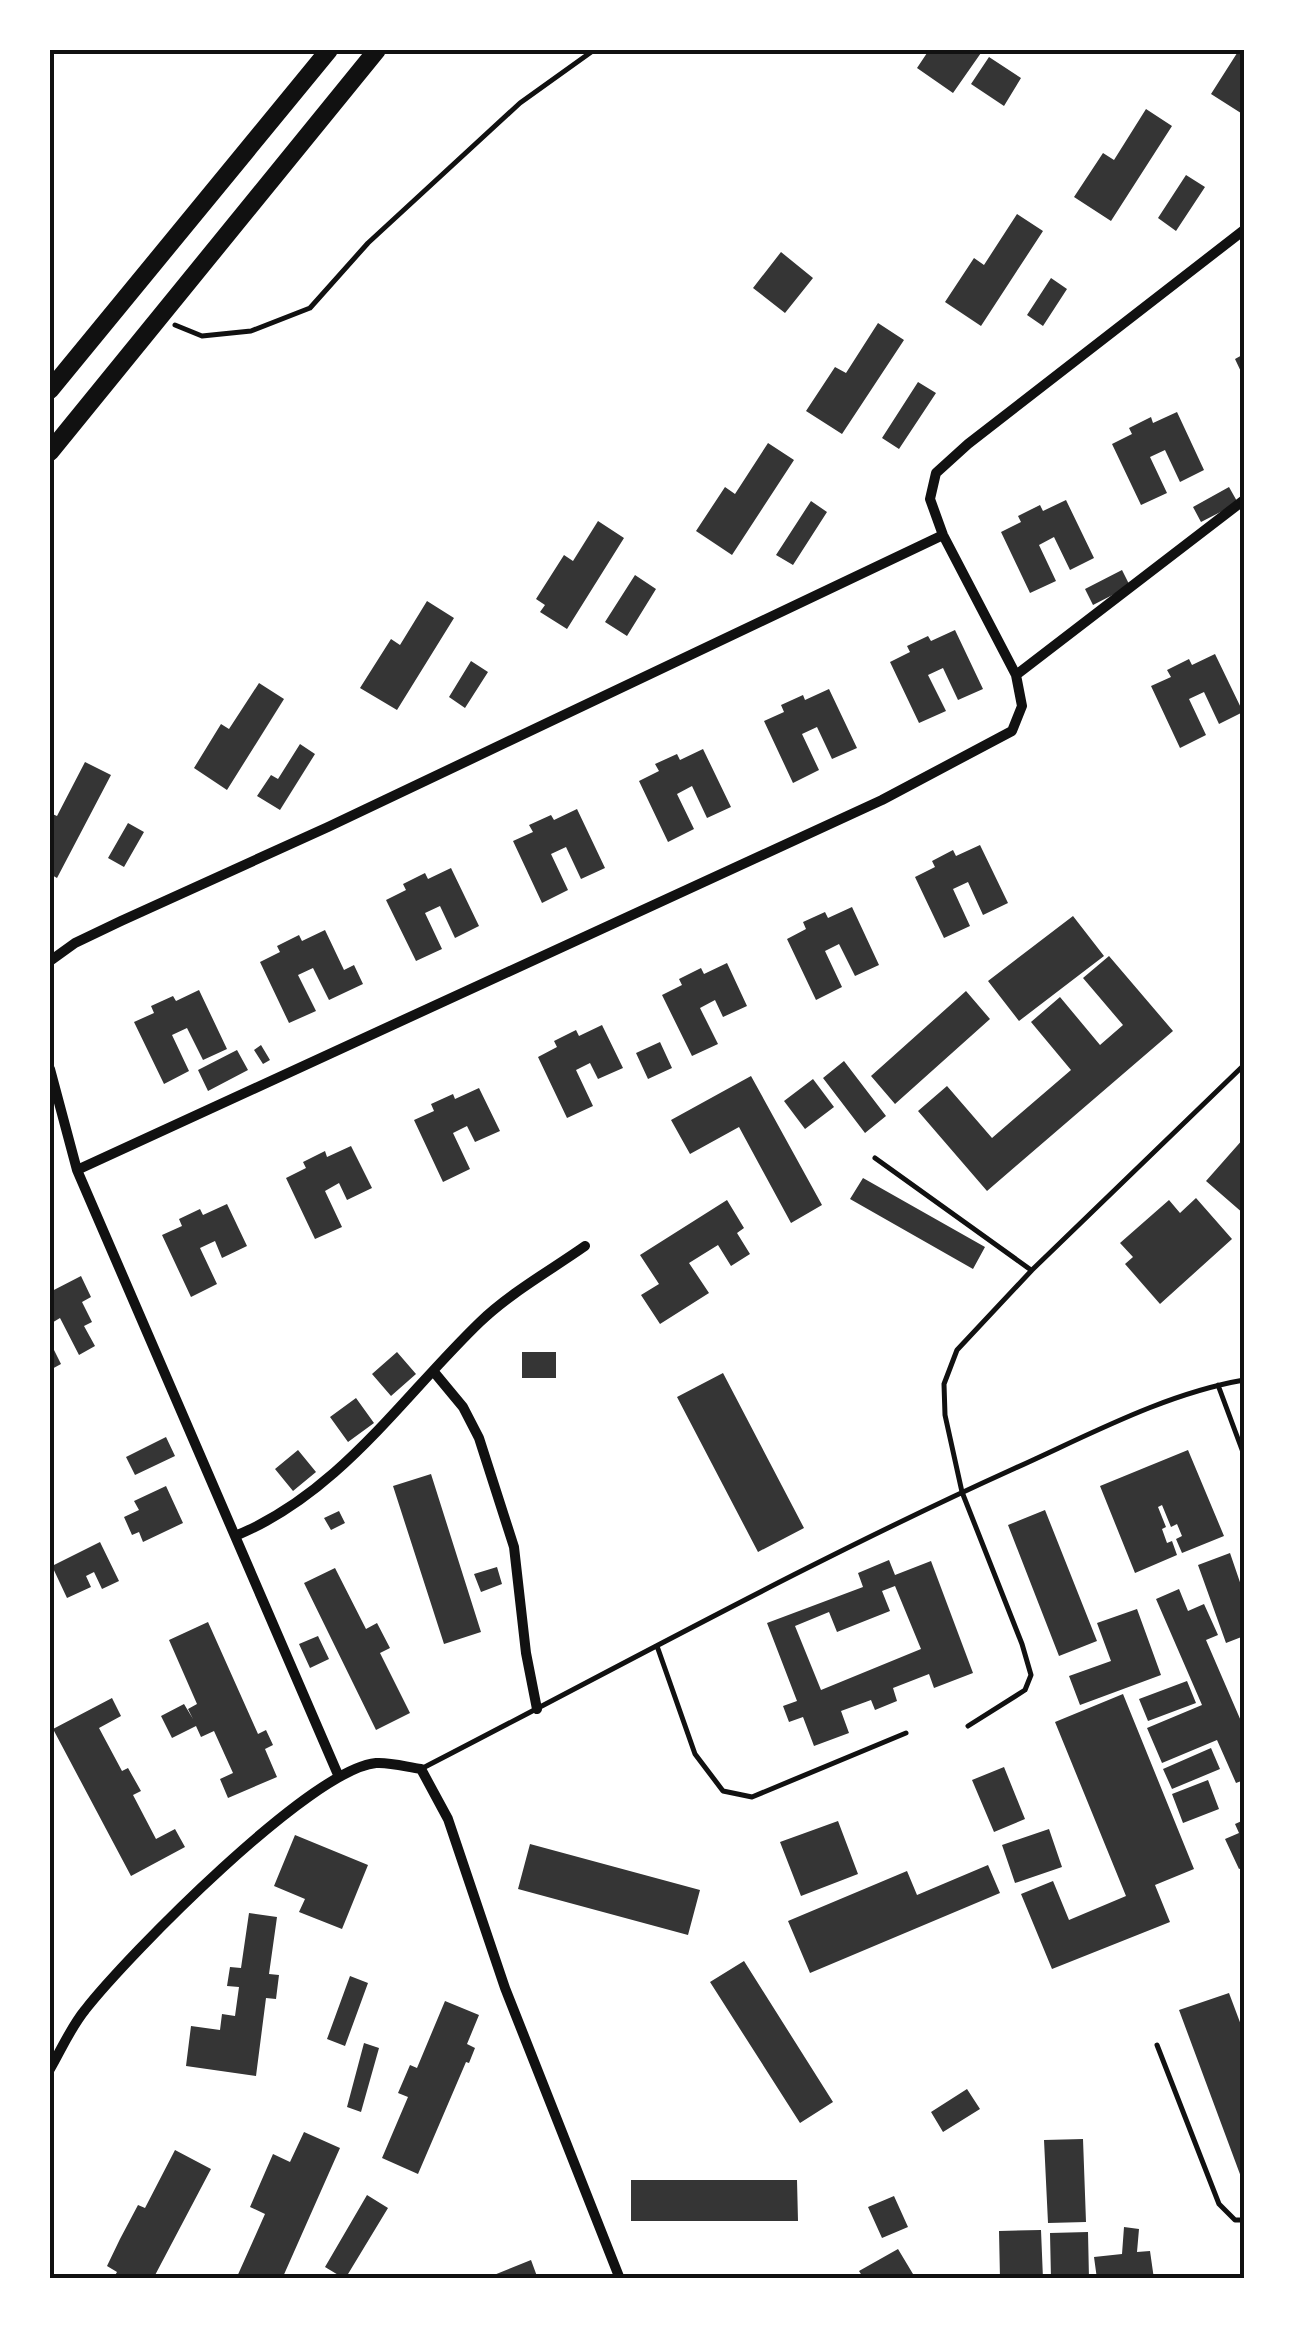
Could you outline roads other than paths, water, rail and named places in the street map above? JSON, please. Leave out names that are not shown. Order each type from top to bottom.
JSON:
[{"type":"main road","points":[[50,390],[329,50]]},
{"type":"main road","points":[[50,452],[378,50]]},
{"type":"street","points":[[77,1170],[882,800],[1012,731],[1022,706],[1016,676],[943,535],[930,500],[936,473],[1244,230]]},
{"type":"street","points":[[1016,676],[1244,500]]},
{"type":"street","points":[[50,961],[75,943],[121,921],[943,535]]},
{"type":"street","points":[[50,1069],[77,1170],[339,1777]]},
{"type":"street","points":[[235,1536],[265,1524],[345,1466],[482,1320],[585,1246]]},
{"type":"street","points":[[434,1372],[463,1407],[479,1438],[514,1547],[526,1653],[537,1709]]},
{"type":"street","points":[[50,2069],[82,2014],[130,1957],[281,1818],[339,1777],[375,1763],[422,1769],[448,1819],[505,1988],[620,2279]]},
{"type":"lane","points":[[968,1726],[1025,1690],[1031,1675],[962,1492],[944,1415],[944,1384],[957,1350],[1032,1270],[1244,1066]]},
{"type":"lane","points":[[876,1158],[1032,1270]]},
{"type":"lane","points":[[422,1769],[962,1492],[1131,1416],[1218,1384],[1244,1380]]},
{"type":"lane","points":[[1218,1384],[1244,1455]]},
{"type":"lane","points":[[656,1646],[694,1754],[723,1790],[752,1797],[906,1733]]},
{"type":"lane","points":[[1157,2045],[1219,2204],[1235,2220],[1244,2220]]}]
